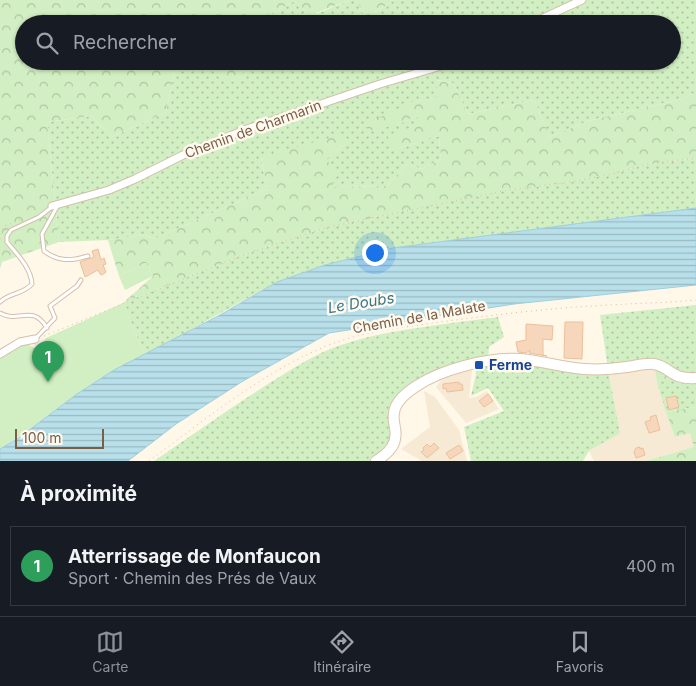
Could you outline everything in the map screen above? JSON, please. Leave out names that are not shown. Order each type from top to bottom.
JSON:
[{"type":"street","points":[[550,15],[582,0]]},
{"type":"street","name":"Chemin de Charmarin","points":[[54,206],[109,190],[135,180],[183,155],[247,129],[427,70]]},
{"type":"street","points":[[0,354],[20,342],[35,339]]},
{"type":"street","points":[[376,461],[390,452],[394,443],[396,433],[393,414],[401,398],[415,387],[452,369],[520,359],[584,369],[608,369],[654,364],[675,376],[684,379],[696,378]]},
{"type":"lane","points":[[54,206],[42,234],[44,251],[60,259],[73,261],[88,256]]},
{"type":"lane","points":[[0,302],[4,298],[29,288],[32,284],[24,264],[7,242],[7,236],[11,230],[39,217],[54,206]]},
{"type":"lane","points":[[35,339],[55,318],[50,306],[77,286],[82,280]]},
{"type":"lane","points":[[0,313],[7,317],[33,315],[41,319],[47,328]]},
{"type":"path","points":[[35,339],[62,330],[240,256],[328,227],[508,190],[570,182],[612,174],[648,164],[696,158]]},
{"type":"path","name":"Chemin de la Malate","points":[[149,461],[207,418],[279,370],[308,354],[339,341],[373,332],[502,313],[696,300]]},
{"type":"shaded area","points":[[654,364],[657,383],[675,437],[690,433],[695,447],[646,461],[594,461],[589,451],[619,433],[608,369]]},
{"type":"shaded area","points":[[472,370],[469,398],[476,397],[487,391],[499,409],[466,423],[436,387],[443,378]]},
{"type":"shaded area","points":[[424,391],[435,397],[459,430],[467,461],[422,461],[401,449],[430,427]]},
{"type":"green space","points":[[0,0],[350,0],[316,13],[317,15],[303,15],[306,11],[295,1],[268,15],[15,15],[15,70],[177,70],[174,74],[166,112],[112,137],[91,116],[47,122],[59,242],[2,262],[0,269]]},
{"type":"green space","points":[[350,0],[357,0],[364,15],[316,15]]},
{"type":"green space","points":[[357,0],[395,0],[370,15],[364,15]]},
{"type":"green space","points":[[395,0],[696,0],[696,92],[682,99],[588,121],[550,137],[534,100],[468,114],[453,83],[437,80],[439,97],[410,103],[397,125],[416,116],[422,124],[390,135],[397,149],[439,136],[441,159],[422,169],[407,164],[387,186],[331,187],[326,159],[345,144],[261,158],[267,189],[154,239],[145,235],[108,240],[59,242],[47,122],[91,116],[112,137],[166,112],[174,74],[177,70],[220,70],[217,72],[235,70],[681,70],[681,15],[370,15]]},
{"type":"green space","points":[[295,1],[306,11],[303,15],[268,15]]},
{"type":"green space","points":[[220,70],[244,70],[239,80],[227,83],[217,72]]},
{"type":"green space","points":[[436,80],[453,83],[468,114],[534,100],[550,137],[588,121],[682,99],[696,92],[696,158],[648,164],[612,174],[570,182],[508,190],[328,227],[240,256],[123,303],[153,276],[146,263],[119,276],[108,240],[145,235],[154,239],[267,189],[261,157],[340,135],[345,144],[326,159],[335,171],[332,187],[387,186],[407,164],[422,169],[441,159],[439,136],[397,149],[386,144],[389,135],[421,124],[416,116],[397,125],[367,131],[367,123],[410,103],[438,97]]},
{"type":"green space","points":[[696,158],[696,208],[393,248],[325,265],[277,282],[145,355],[123,303],[240,256],[328,227],[508,190],[570,182],[612,174],[648,164]]},
{"type":"green space","points":[[146,263],[153,276],[125,290],[119,276]]},
{"type":"green space","points":[[123,303],[145,355],[87,388],[0,449],[0,354],[26,343],[36,349],[41,347],[46,338]]},
{"type":"green space","points":[[696,305],[696,407],[666,412],[657,383],[674,376],[666,371],[650,366],[608,370],[620,433],[589,451],[583,461],[471,461],[464,427],[504,411],[488,388],[471,396],[476,374],[474,363],[417,384],[397,396],[390,408],[391,438],[389,443],[383,451],[370,458],[371,461],[154,461],[292,369],[331,349],[359,339],[498,317],[504,337],[489,347],[488,362],[504,360],[608,369],[600,315]]},
{"type":"green space","points":[[663,354],[663,368],[675,376],[657,383],[654,364],[641,365],[642,359]]},
{"type":"green space","points":[[696,407],[696,461],[646,461],[694,447],[690,433],[675,437],[666,412]]},
{"type":"water","name":"Le Doubs","points":[[696,208],[696,285],[514,304],[329,333],[243,381],[176,424],[128,461],[0,461],[0,449],[114,370],[220,315],[277,282],[325,265],[393,248]]},
{"type":"building","points":[[98,249],[101,260],[104,258],[106,264],[103,265],[106,272],[102,275],[98,270],[85,277],[80,262],[94,257],[92,251]]},
{"type":"building","points":[[565,322],[583,322],[582,359],[564,358]]},
{"type":"building","points":[[526,324],[553,326],[552,340],[543,339],[543,355],[547,356],[529,353],[530,350],[526,353],[518,352],[516,342],[526,340]]},
{"type":"building","points":[[459,382],[459,384],[462,384],[463,390],[447,392],[446,388],[443,389],[443,384]]},
{"type":"building","points":[[488,394],[493,401],[484,407],[479,401]]},
{"type":"building","points":[[676,396],[679,407],[669,410],[666,398]]},
{"type":"building","points":[[656,415],[660,430],[649,433],[645,422],[651,420],[650,417]]},
{"type":"building","points":[[434,443],[439,448],[427,458],[421,452],[427,444],[430,447]]},
{"type":"building","points":[[459,445],[463,451],[450,459],[446,453]]},
{"type":"building","points":[[640,447],[640,449],[643,448],[645,455],[636,458],[634,452],[636,448]]},
{"type":"place","name":"Ferme","points":[[479,365]]},
{"type":"place","name":"Atterrissage de Monfaucon","points":[[48,382]]}]
